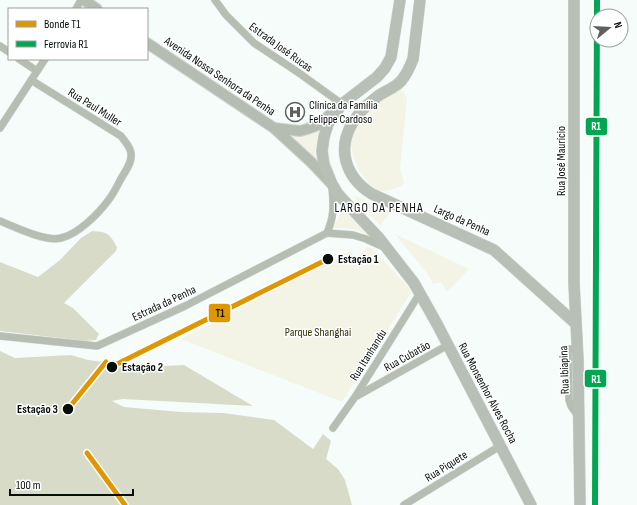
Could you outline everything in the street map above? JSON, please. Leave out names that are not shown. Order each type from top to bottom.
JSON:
[{"type":"main road","points":[[400,0],[391,57],[385,68],[377,77],[342,104],[328,124],[322,151],[324,165],[338,194],[364,220],[411,279],[420,293]]},
{"type":"main road","name":"Largo da Penha","points":[[420,0],[413,59],[410,67],[400,82],[378,96],[356,116],[351,124],[346,134],[344,156],[348,167],[358,183],[364,189],[494,250],[575,323]]},
{"type":"main road","name":"Rua José Maurício","points":[[574,0],[575,323]]},
{"type":"main road","name":"Rua Monsenhor Alves Rocha","points":[[420,293],[531,505]]},
{"type":"main road","name":"Rua Ibiapina","points":[[575,323],[573,349],[578,416],[580,505]]},
{"type":"street","points":[[82,0],[95,8]]},
{"type":"street","name":"Estrada José Rucas","points":[[215,0],[226,15],[254,43],[342,104]]},
{"type":"street","name":"Avenida Nossa Senhora da Penha","points":[[148,44],[274,128],[300,131],[307,129],[318,125],[342,104]]},
{"type":"street","points":[[20,60],[37,71]]},
{"type":"street","points":[[0,128],[44,60]]},
{"type":"street","name":"Rua Paul Muller","points":[[0,221],[42,237],[60,239],[69,235],[78,230],[99,211],[111,197],[131,161],[129,146],[121,136],[31,80]]},
{"type":"street","points":[[274,128],[311,162],[332,184],[334,214],[332,223],[326,233],[353,235],[366,239],[387,249]]},
{"type":"street","name":"Estrada da Penha","points":[[0,336],[97,346],[185,306],[326,233]]},
{"type":"street","name":"Rua Itanhandu","points":[[333,428],[355,397],[420,293]]},
{"type":"street","name":"Rua Cubatão","points":[[355,397],[448,345]]},
{"type":"street","name":"Rua Piquete","points":[[404,505],[500,446]]},
{"type":"green space","points":[[399,86],[407,97],[400,168],[404,182],[402,186],[390,190],[377,190],[371,186],[361,173],[354,158],[351,142],[356,126],[364,114]]},
{"type":"green space","points":[[333,126],[329,140],[330,159],[337,181],[315,157],[281,131]]},
{"type":"green space","points":[[337,181],[382,245],[359,231],[347,228],[332,228],[338,219],[341,208]]},
{"type":"green space","points":[[353,195],[390,212],[380,226]]},
{"type":"green space","points":[[92,231],[108,234],[117,247],[116,251],[64,303],[73,308],[99,334],[96,340],[85,341],[0,331],[0,262],[38,277],[60,260],[81,238]]},
{"type":"green space","points":[[395,234],[469,269],[447,292],[441,282],[433,284],[427,273]]},
{"type":"green space","name":"Parque Shanghai","points":[[367,247],[373,249],[412,291],[342,402],[181,339],[350,251],[356,259]]},
{"type":"green space","points":[[0,351],[15,358],[71,355],[88,360],[144,367],[184,365],[253,406],[123,399],[112,401],[124,407],[181,412],[223,413],[274,420],[313,449],[323,434],[331,441],[326,459],[338,469],[345,480],[352,505],[0,505]]},
{"type":"railway","points":[[111,367],[328,259]]},
{"type":"railway","points":[[68,409],[106,362]]},
{"type":"railway","points":[[87,453],[125,505]]},
{"type":"tram line","name":"T1","points":[[111,367],[328,259]]},
{"type":"tram line","name":"T1","points":[[68,409],[106,362]]},
{"type":"tram line","name":"T1","points":[[87,453],[125,505]]},
{"type":"rail line","name":"R1","points":[[595,505],[597,0]]},
{"type":"place","name":"Clínica da Família Felippe Cardoso","points":[[295,112]]},
{"type":"place","name":"Estação 1","points":[[328,259]]},
{"type":"place","name":"Estação 2","points":[[112,367]]},
{"type":"place","name":"Estação 3","points":[[68,409]]},
{"type":"district","name":"LARGO DA PENHA","points":[[379,207]]}]
